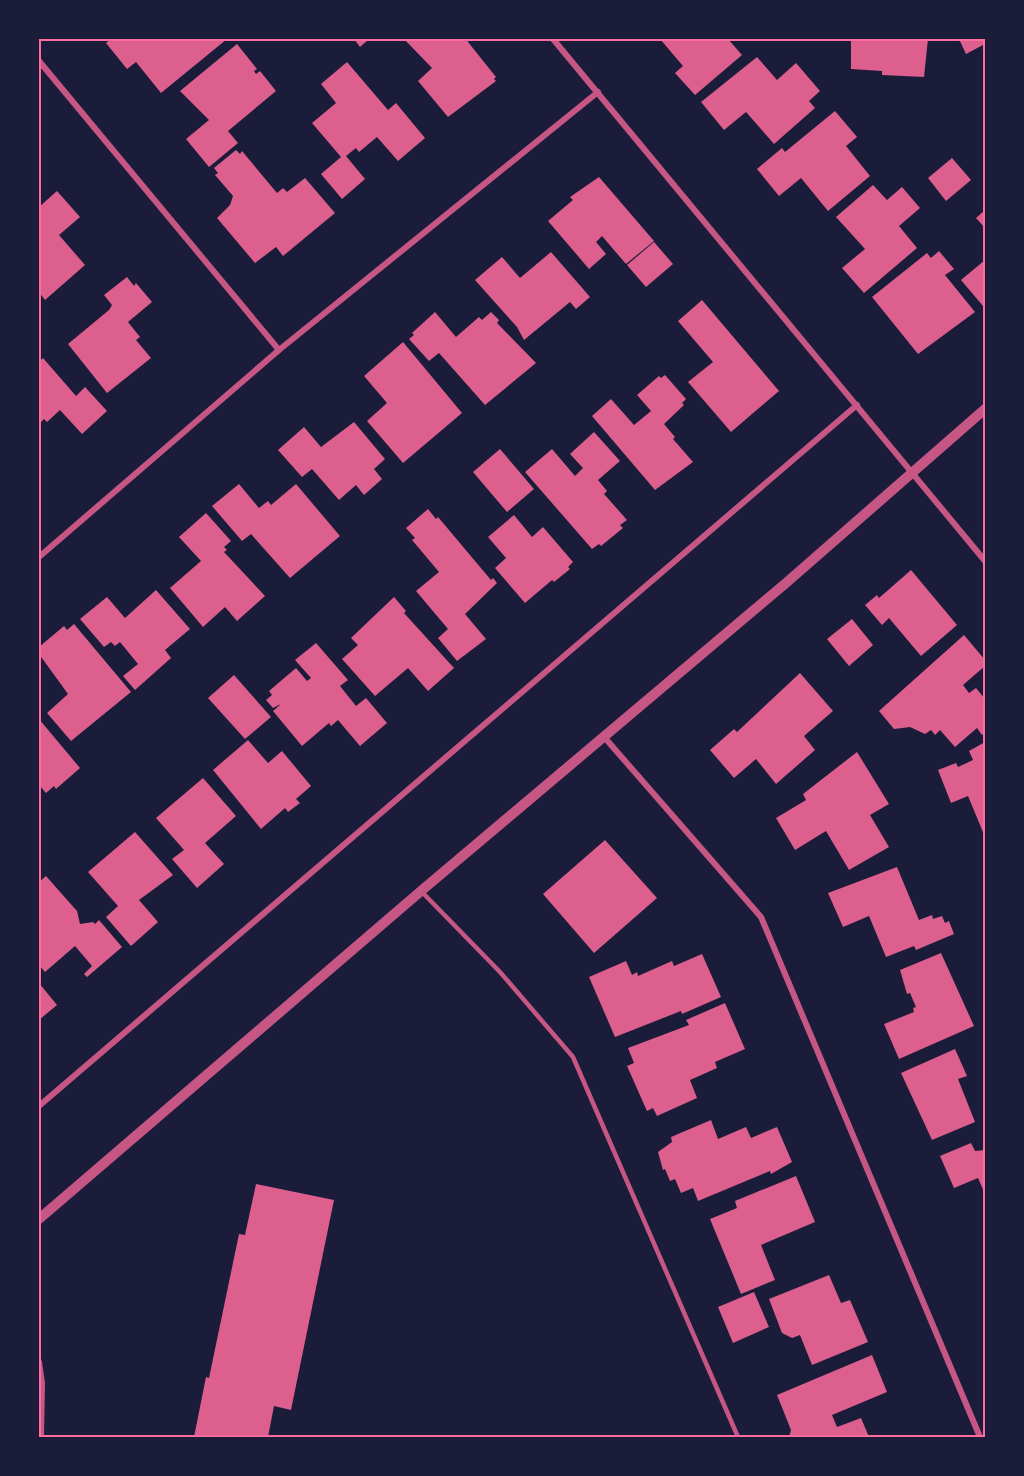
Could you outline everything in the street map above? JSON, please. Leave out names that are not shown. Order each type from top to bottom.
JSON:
[{"type":"street","points":[[554,39],[985,561]]},
{"type":"street","points":[[39,61],[279,350]]},
{"type":"street","points":[[39,557],[279,350],[598,92]]},
{"type":"street","points":[[39,1106],[857,405]]},
{"type":"street","points":[[39,1219],[421,891],[605,738],[985,409]]},
{"type":"street","points":[[605,738],[761,917],[980,1437]]},
{"type":"street","points":[[39,1362],[41,1437]]},
{"type":"lane","points":[[421,891],[500,972],[573,1057],[738,1437]]},
{"type":"building","points":[[111,39],[227,39],[161,93],[136,62],[127,69],[106,43]]},
{"type":"building","points":[[354,39],[369,39],[360,47]]},
{"type":"building","points":[[404,39],[468,39],[496,77],[494,79],[496,81],[448,117],[418,81],[432,68]]},
{"type":"building","points":[[660,39],[728,39],[742,55],[695,95],[675,73],[683,66]]},
{"type":"building","points":[[851,39],[928,39],[924,77],[882,75],[882,71],[851,69]]},
{"type":"building","points":[[959,39],[985,39],[985,48],[983,45],[966,54]]},
{"type":"building","points":[[237,44],[257,69],[254,71],[256,74],[260,71],[276,91],[228,131],[238,143],[209,167],[186,139],[209,120],[180,91]]},
{"type":"building","points":[[757,57],[777,80],[796,63],[820,91],[809,101],[815,108],[774,144],[746,112],[724,130],[701,102]]},
{"type":"building","points":[[347,62],[388,110],[396,103],[425,138],[398,161],[377,137],[359,152],[356,148],[346,156],[365,179],[342,199],[321,174],[341,157],[312,123],[336,103],[321,84]]},
{"type":"building","points":[[835,111],[857,137],[846,146],[870,176],[828,211],[801,178],[779,196],[757,169],[782,148],[785,152]]},
{"type":"building","points":[[236,150],[240,154],[242,151],[277,193],[283,188],[287,192],[305,178],[335,213],[283,256],[276,247],[255,263],[217,218],[230,205],[233,196],[215,175],[218,173],[214,168]]},
{"type":"building","points":[[952,158],[971,180],[946,201],[928,178]]},
{"type":"building","points":[[599,177],[654,241],[626,264],[602,236],[596,242],[606,254],[589,269],[548,221],[573,200],[570,197]]},
{"type":"building","points":[[873,185],[887,200],[902,187],[920,208],[899,226],[917,248],[864,293],[842,268],[865,249],[836,217]]},
{"type":"building","points":[[57,191],[80,217],[59,235],[85,265],[45,300],[39,292],[39,207]]},
{"type":"building","points":[[985,210],[985,228],[976,218]]},
{"type":"building","points":[[654,242],[673,264],[646,287],[627,265]]},
{"type":"building","points":[[939,251],[954,269],[945,275],[975,312],[918,354],[872,297],[927,253],[931,258]]},
{"type":"building","points":[[551,252],[590,297],[576,309],[570,302],[524,340],[517,327],[475,280],[502,257],[520,278]]},
{"type":"building","points":[[985,260],[985,304],[983,306],[961,280]]},
{"type":"building","points":[[127,277],[134,286],[136,283],[152,302],[128,322],[140,337],[136,340],[151,358],[107,393],[68,344],[109,310],[112,305],[104,295]]},
{"type":"building","points":[[702,300],[779,391],[731,432],[688,382],[713,362],[678,321]]},
{"type":"building","points":[[435,312],[456,337],[479,317],[482,320],[491,312],[499,320],[497,323],[536,363],[485,405],[439,353],[429,361],[409,339],[414,335],[412,333]]},
{"type":"building","points":[[403,342],[462,413],[403,463],[367,421],[387,403],[364,376]]},
{"type":"building","points":[[43,358],[76,396],[85,387],[107,411],[82,434],[60,410],[47,422],[44,419],[39,424],[39,362]]},
{"type":"building","points":[[665,375],[686,399],[682,403],[684,405],[664,424],[675,437],[673,439],[693,462],[655,490],[592,416],[611,399],[634,425],[651,411],[637,395],[659,376],[661,378]]},
{"type":"building","points":[[354,422],[385,459],[374,469],[382,479],[364,495],[356,485],[339,500],[312,469],[302,477],[278,450],[304,427],[321,447]]},
{"type":"building","points":[[594,432],[620,461],[598,480],[607,491],[604,494],[627,520],[620,525],[623,528],[601,546],[599,544],[592,549],[525,472],[552,449],[575,476],[583,468],[570,454]]},
{"type":"building","points":[[500,449],[534,489],[507,512],[473,472]]},
{"type":"building","points":[[239,484],[259,508],[268,501],[271,505],[296,484],[340,536],[290,578],[251,534],[242,541],[212,506]]},
{"type":"building","points":[[428,509],[436,519],[438,517],[491,580],[493,578],[497,583],[465,614],[486,639],[457,661],[438,638],[448,629],[416,591],[439,572],[412,540],[415,538],[406,528]]},
{"type":"building","points":[[206,513],[231,541],[224,547],[227,550],[224,552],[265,596],[237,621],[225,607],[203,627],[170,588],[201,561],[179,537]]},
{"type":"building","points":[[514,515],[532,537],[543,527],[573,562],[568,567],[570,569],[554,582],[552,580],[525,603],[495,568],[506,558],[488,537]]},
{"type":"building","points":[[911,570],[957,625],[921,656],[889,618],[882,625],[865,605],[877,595],[879,598]]},
{"type":"building","points":[[156,590],[190,629],[165,650],[171,658],[135,690],[123,676],[138,664],[120,642],[115,646],[111,642],[104,647],[80,619],[107,597],[125,618]]},
{"type":"building","points":[[394,597],[406,611],[404,613],[454,668],[428,691],[408,668],[375,696],[342,659],[358,645],[351,638]]},
{"type":"building","points":[[852,619],[873,645],[849,666],[827,639]]},
{"type":"building","points":[[74,624],[131,692],[71,741],[47,713],[68,694],[39,654],[39,647],[64,626],[67,630]]},
{"type":"building","points":[[964,635],[985,660],[985,666],[963,685],[969,693],[976,688],[985,699],[985,732],[982,735],[977,728],[955,747],[940,730],[935,735],[931,730],[925,734],[910,727],[894,729],[879,711]]},
{"type":"building","points":[[316,643],[348,680],[340,686],[356,706],[366,698],[387,723],[360,746],[338,720],[331,726],[329,723],[302,746],[273,711],[281,704],[273,708],[266,700],[272,695],[269,691],[296,668],[307,681],[311,678],[295,660]]},
{"type":"building","points":[[800,673],[833,711],[804,736],[815,750],[776,784],[756,759],[734,778],[710,750],[734,729],[737,732]]},
{"type":"building","points":[[234,675],[271,717],[245,739],[208,698]]},
{"type":"building","points":[[39,719],[80,768],[56,789],[54,786],[46,793],[39,785]]},
{"type":"building","points":[[248,740],[268,763],[282,751],[311,786],[296,799],[300,803],[288,812],[285,808],[261,829],[213,770]]},
{"type":"building","points":[[985,742],[985,837],[968,796],[951,803],[938,770],[956,763],[958,767],[973,760],[969,751]]},
{"type":"building","points":[[857,752],[889,804],[870,815],[889,847],[849,870],[826,831],[795,850],[776,818],[806,800],[803,794]]},
{"type":"building","points":[[203,778],[236,816],[205,843],[224,864],[197,888],[172,859],[184,850],[156,818]]},
{"type":"building","points":[[135,832],[173,875],[139,900],[158,922],[131,946],[106,917],[118,906],[88,872]]},
{"type":"building","points":[[605,840],[657,898],[594,953],[543,894]]},
{"type":"building","points":[[897,867],[919,920],[932,915],[933,919],[942,916],[945,923],[949,921],[954,934],[916,950],[914,946],[886,957],[869,916],[843,927],[828,893]]},
{"type":"building","points":[[46,876],[77,911],[80,924],[93,922],[95,924],[99,920],[122,947],[87,977],[84,974],[92,966],[75,946],[45,972],[39,965],[39,882]]},
{"type":"building","points":[[941,953],[974,1026],[899,1059],[884,1024],[914,1012],[913,1008],[916,1007],[910,993],[907,994],[900,970]]},
{"type":"building","points":[[702,954],[721,997],[682,1014],[681,1011],[615,1037],[589,977],[626,961],[632,975],[637,972],[638,976],[672,961],[674,966]]},
{"type":"building","points":[[39,983],[57,1005],[39,1020]]},
{"type":"building","points":[[725,1003],[745,1049],[715,1062],[717,1068],[690,1080],[697,1098],[657,1116],[653,1108],[647,1111],[627,1066],[634,1063],[628,1048],[689,1025],[686,1020]]},
{"type":"building","points":[[955,1049],[967,1076],[958,1079],[975,1122],[932,1140],[901,1073]]},
{"type":"building","points":[[711,1120],[718,1139],[746,1127],[751,1138],[777,1127],[792,1162],[771,1174],[770,1171],[698,1201],[693,1188],[681,1193],[675,1179],[670,1181],[665,1169],[663,1170],[658,1152],[672,1142],[671,1137]]},
{"type":"building","points":[[971,1143],[975,1151],[985,1150],[985,1194],[978,1178],[954,1188],[940,1156]]},
{"type":"building","points":[[796,1176],[815,1222],[761,1245],[775,1280],[741,1294],[710,1219],[737,1208],[735,1201]]},
{"type":"building","points":[[256,1184],[334,1200],[291,1410],[274,1406],[268,1437],[194,1437],[206,1377],[209,1378],[239,1234],[245,1235]]},
{"type":"building","points":[[829,1275],[841,1303],[850,1300],[868,1342],[812,1365],[800,1335],[792,1338],[782,1333],[769,1299]]},
{"type":"building","points":[[754,1292],[769,1327],[733,1343],[718,1307]]},
{"type":"building","points":[[872,1355],[887,1392],[832,1415],[837,1427],[861,1418],[869,1437],[789,1437],[791,1430],[777,1395]]}]
